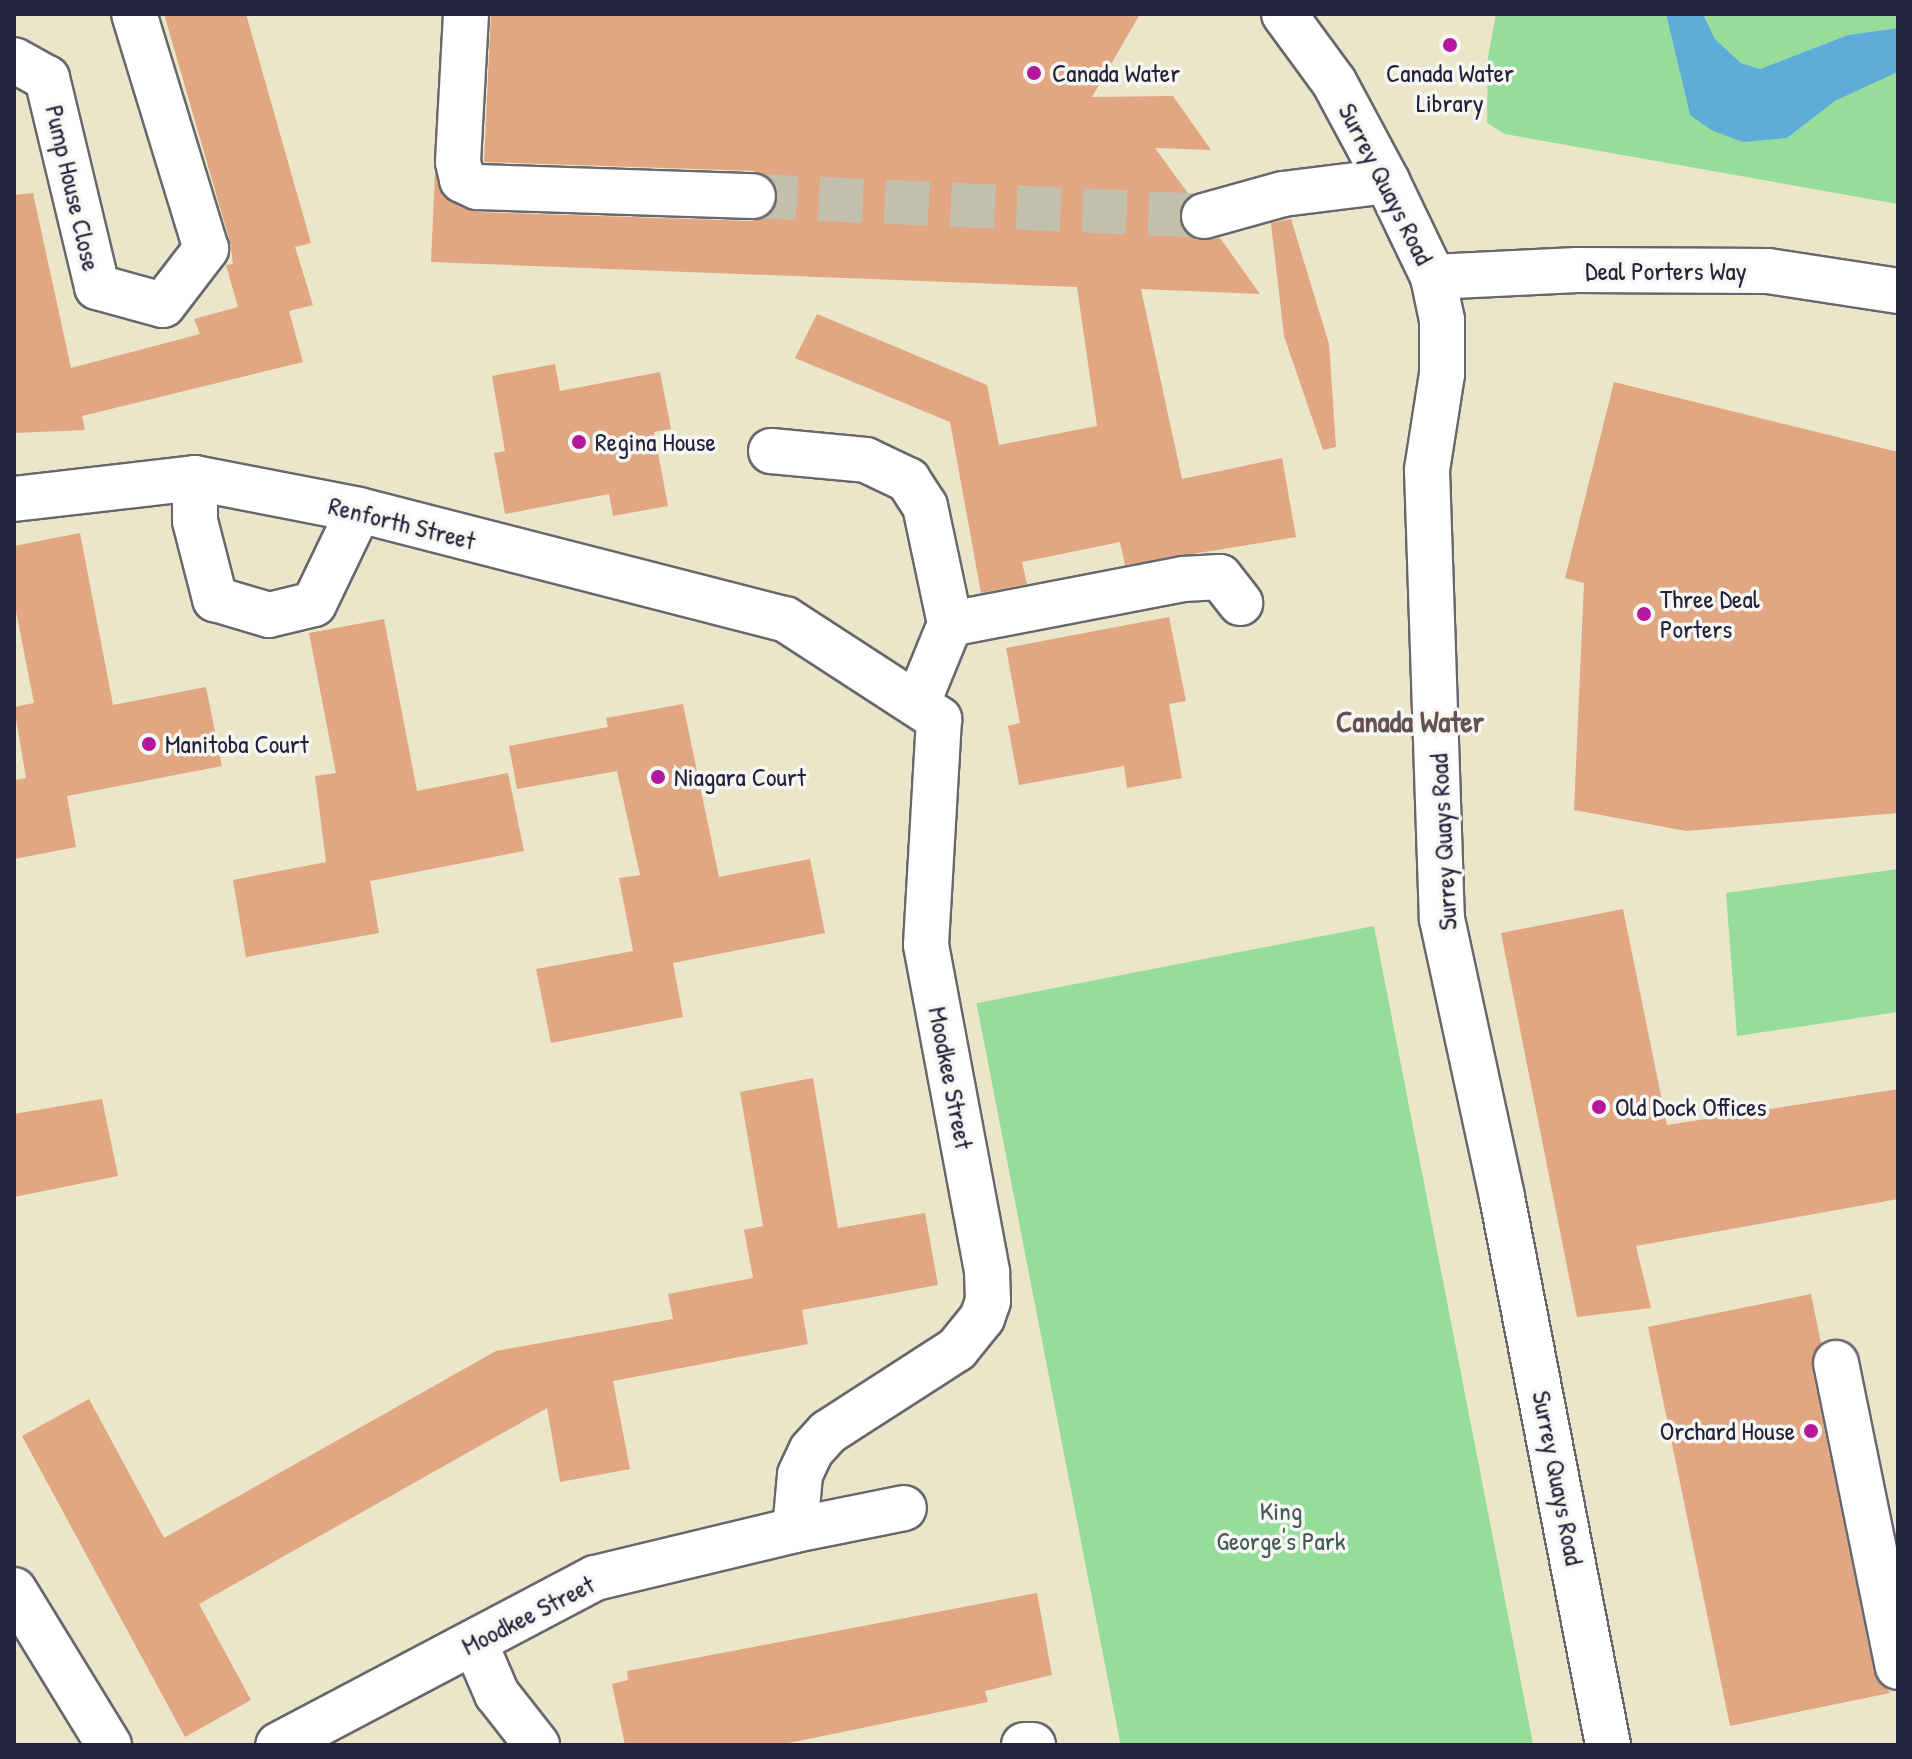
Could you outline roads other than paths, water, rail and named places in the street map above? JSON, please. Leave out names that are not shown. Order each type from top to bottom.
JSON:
[{"type":"street","name":"Pump House Close","points":[[14,60],[47,78],[97,287],[163,305],[206,249],[134,14]]},
{"type":"street","points":[[466,14],[458,162],[462,180],[477,187],[753,196]]},
{"type":"street","name":"Surrey Quays Road","points":[[1284,14],[1334,82],[1387,181],[1433,277],[1442,320],[1442,374],[1427,470],[1442,919],[1502,1197],[1608,1745]]},
{"type":"street","points":[[1204,216],[1283,194],[1387,181]]},
{"type":"street","name":"Deal Porters Way","points":[[1433,277],[1577,270],[1768,271],[1898,291]]},
{"type":"street","points":[[771,451],[866,460],[908,480],[925,506],[950,624],[917,705]]},
{"type":"street","points":[[195,478],[195,521],[215,599],[269,615],[314,604],[359,510]]},
{"type":"street","name":"Renforth Street","points":[[14,499],[195,478],[359,510],[785,619]]},
{"type":"street","points":[[950,624],[1183,579],[1220,577],[1240,603]]},
{"type":"street","name":"Moodkee Street","points":[[785,619],[939,719],[926,945],[987,1272],[988,1301],[977,1326],[957,1349],[828,1432],[811,1451],[800,1475],[795,1530]]},
{"type":"street","points":[[1836,1363],[1898,1667]]},
{"type":"street","name":"Moodkee Street","points":[[278,1745],[595,1578],[795,1530],[904,1508]]},
{"type":"street","points":[[21,1614],[109,1745]]},
{"type":"street","points":[[475,1643],[497,1694],[537,1745]]},
{"type":"street","points":[[1024,1745],[1033,1745]]},
{"type":"water","points":[[1666,14],[1703,14],[1715,39],[1741,63],[1760,69],[1848,35],[1898,28],[1898,72],[1835,101],[1787,138],[1743,142],[1711,130],[1690,115]]},
{"type":"tunnel","points":[[753,196],[1204,216]]},
{"type":"place","name":"Canada Water Library","points":[[1450,45]]},
{"type":"place","name":"Canada Water","points":[[1034,73]]},
{"type":"place","name":"Regina House","points":[[579,442]]},
{"type":"place","name":"Three Deal Porters","points":[[1644,614]]},
{"type":"place","name":"Manitoba Court","points":[[149,744]]},
{"type":"place","name":"Niagara Court","points":[[658,777]]},
{"type":"place","name":"Old Dock Offices","points":[[1599,1107]]},
{"type":"place","name":"Orchard House","points":[[1811,1431]]},
{"type":"district","name":"Canada Water","points":[[1410,721]]},
{"type":"park label","name":"King George's Park","points":[[1281,1526]]}]
